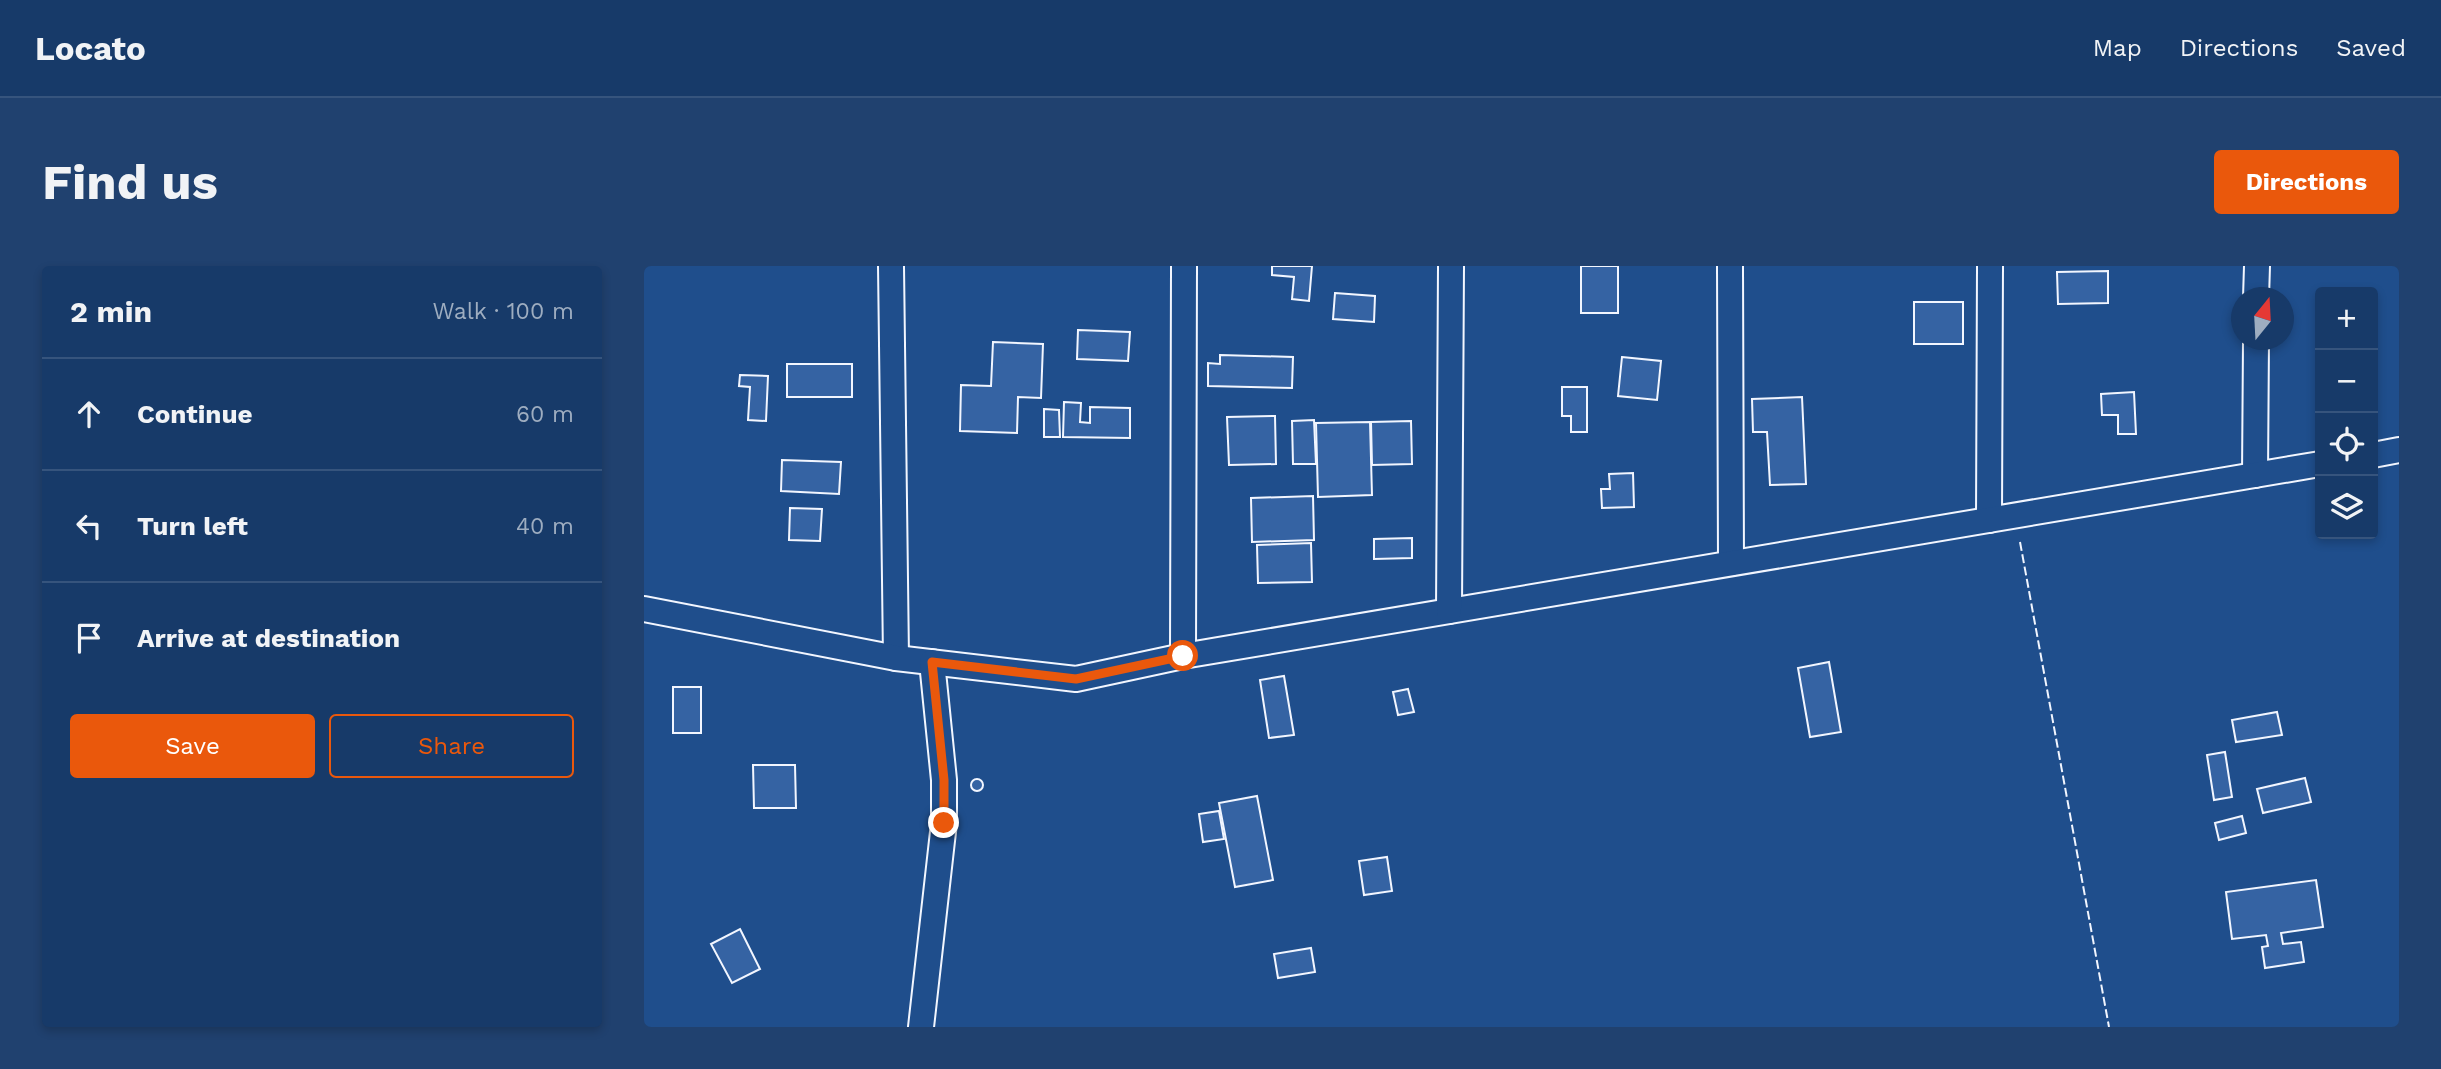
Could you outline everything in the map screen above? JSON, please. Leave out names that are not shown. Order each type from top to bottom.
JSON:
[{"type":"street","points":[[891,266],[896,657]]},
{"type":"street","points":[[1183,656],[1184,266]]},
{"type":"street","points":[[1449,611],[1451,266]]},
{"type":"street","points":[[1730,266],[1731,563]]},
{"type":"street","points":[[1989,520],[1990,266]]},
{"type":"street","points":[[2256,287],[2257,266]]},
{"type":"street","points":[[2255,475],[2256,350]]},
{"type":"street","points":[[2378,454],[2399,450]]},
{"type":"street","points":[[644,609],[896,657],[1076,679],[1183,656],[2315,465]]},
{"type":"street","points":[[921,1027],[944,823],[944,780],[932,662]]},
{"type":"building","points":[[1272,266],[1312,266],[1309,301],[1292,299],[1294,277],[1272,275]]},
{"type":"building","points":[[1581,266],[1618,266],[1618,313],[1581,313]]},
{"type":"building","points":[[2108,271],[2108,303],[2058,304],[2057,272]]},
{"type":"building","points":[[1335,293],[1375,296],[1374,322],[1333,319]]},
{"type":"building","points":[[1914,302],[1963,302],[1963,344],[1914,344]]},
{"type":"building","points":[[1078,330],[1130,332],[1128,361],[1077,359]]},
{"type":"building","points":[[993,342],[1043,344],[1041,398],[1018,397],[1017,433],[960,431],[961,385],[991,386]]},
{"type":"building","points":[[1220,355],[1293,357],[1292,388],[1208,386],[1208,363],[1220,364]]},
{"type":"building","points":[[1622,357],[1661,361],[1657,400],[1618,396]]},
{"type":"building","points":[[787,364],[852,364],[852,397],[787,397]]},
{"type":"building","points":[[740,375],[768,376],[766,421],[748,420],[750,387],[739,386]]},
{"type":"building","points":[[1562,387],[1587,387],[1587,432],[1571,432],[1571,416],[1562,416]]},
{"type":"building","points":[[2134,392],[2136,434],[2118,434],[2118,415],[2102,415],[2101,394]]},
{"type":"building","points":[[1802,397],[1806,484],[1770,485],[1767,432],[1753,432],[1752,399]]},
{"type":"building","points":[[1064,402],[1081,403],[1080,422],[1090,423],[1090,407],[1130,408],[1130,438],[1063,437]]},
{"type":"building","points":[[1044,409],[1059,410],[1060,437],[1044,437]]},
{"type":"building","points":[[1275,416],[1276,464],[1229,465],[1227,417]]},
{"type":"building","points":[[1314,420],[1316,464],[1293,464],[1292,421]]},
{"type":"building","points":[[1411,421],[1412,464],[1372,465],[1371,422]]},
{"type":"building","points":[[1370,422],[1372,495],[1318,497],[1316,423]]},
{"type":"building","points":[[782,460],[841,462],[839,494],[781,491]]},
{"type":"building","points":[[1633,473],[1634,507],[1602,508],[1601,489],[1610,489],[1609,474]]},
{"type":"building","points":[[1313,496],[1314,540],[1252,542],[1251,498]]},
{"type":"building","points":[[790,508],[822,509],[820,541],[789,540]]},
{"type":"building","points":[[1412,538],[1412,558],[1374,559],[1374,539]]},
{"type":"building","points":[[1311,543],[1312,582],[1258,583],[1257,545]]},
{"type":"building","points":[[1829,662],[1841,732],[1810,737],[1798,668]]},
{"type":"building","points":[[1284,676],[1294,735],[1269,738],[1260,680]]},
{"type":"building","points":[[673,687],[701,687],[701,733],[673,733]]},
{"type":"building","points":[[1408,689],[1414,712],[1398,715],[1393,692]]},
{"type":"building","points":[[2277,712],[2282,735],[2236,742],[2232,720]]},
{"type":"building","points":[[2225,752],[2232,797],[2214,800],[2207,755]]},
{"type":"building","points":[[753,765],[795,765],[796,808],[754,808]]},
{"type":"building","points":[[2305,778],[2311,802],[2263,813],[2257,789]]},
{"type":"building","points":[[977,779],[983,785],[977,791],[971,785]]},
{"type":"building","points":[[1257,796],[1273,880],[1235,887],[1219,803]]},
{"type":"building","points":[[1219,811],[1224,839],[1203,842],[1199,814]]},
{"type":"building","points":[[2242,816],[2246,833],[2219,840],[2215,823]]},
{"type":"building","points":[[1387,857],[1392,891],[1364,895],[1359,861]]},
{"type":"building","points":[[2316,880],[2323,927],[2281,933],[2283,944],[2301,942],[2304,962],[2265,968],[2262,947],[2268,946],[2266,935],[2232,939],[2226,892]]},
{"type":"building","points":[[740,929],[760,969],[732,983],[711,944]]},
{"type":"building","points":[[1311,948],[1315,972],[1278,978],[1274,954]]},
{"type":"fence","points":[[2020,542],[2109,1027]]},
{"type":"route","points":[[944,823],[944,780],[932,662],[1076,679],[1183,656]]}]
